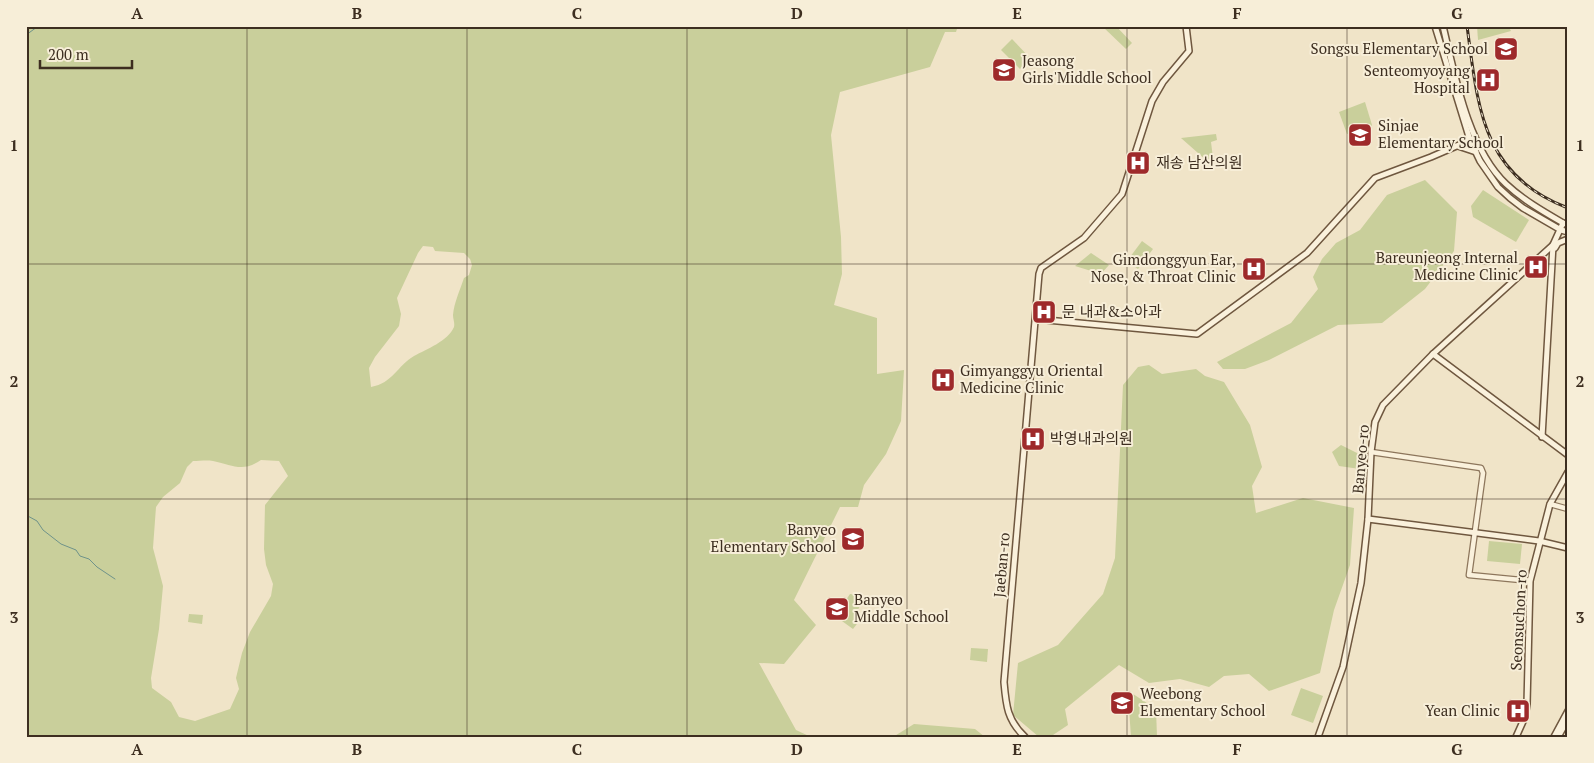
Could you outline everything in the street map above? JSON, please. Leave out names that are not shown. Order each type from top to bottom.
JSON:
[{"type":"main road","points":[[1186,26],[1189,51],[1163,82],[1152,101],[1122,194],[1084,238],[1041,268],[1036,319],[1197,334],[1306,253],[1375,178],[1472,139]]},
{"type":"main road","points":[[1435,26],[1476,152],[1498,187],[1523,208],[1561,230],[1568,232]]},
{"type":"main road","points":[[1443,26],[1472,139],[1505,183],[1516,194],[1565,224]]},
{"type":"main road","points":[[1458,146],[1476,152]]},
{"type":"main road","name":"Banyeo-ro","points":[[1318,737],[1343,667],[1360,583],[1368,519],[1371,452],[1375,422],[1383,405],[1433,354],[1522,273],[1553,248],[1565,224]]},
{"type":"main road","points":[[1542,437],[1553,248],[1558,243],[1568,239]]},
{"type":"main road","points":[[1539,258],[1548,258],[1552,266]]},
{"type":"main road","name":"Jaeban-ro","points":[[1025,737],[1015,728],[1011,719],[1006,705],[1004,682],[1036,319]]},
{"type":"main road","points":[[1433,354],[1568,455]]},
{"type":"main road","name":"Seonsuchon-ro","points":[[1516,737],[1525,717],[1527,704],[1530,581],[1550,504],[1568,472]]},
{"type":"main road","points":[[1368,519],[1540,541],[1568,548]]},
{"type":"main road","points":[[1554,737],[1568,711]]},
{"type":"main road","points":[[1558,737],[1568,719]]},
{"type":"street","points":[[1371,452],[1481,468],[1483,473],[1469,576],[1530,581]]},
{"type":"street","points":[[1550,504],[1568,509]]},
{"type":"green space","points":[[26,26],[958,26],[956,32],[945,32],[930,67],[840,92],[831,135],[841,237],[842,274],[834,305],[877,318],[877,374],[904,370],[901,421],[886,454],[864,485],[858,507],[840,507],[794,600],[816,625],[784,664],[759,663],[796,730],[811,737],[26,737]],"holes":[[[423,246],[433,247],[435,251],[464,253],[470,259],[472,265],[469,275],[464,278],[455,306],[453,315],[454,327],[442,340],[408,360],[385,382],[371,387],[369,368],[375,357],[399,326],[401,314],[397,298]],[[261,460],[279,461],[288,476],[265,505],[264,549],[266,565],[273,584],[271,596],[250,632],[242,653],[236,678],[239,689],[230,709],[195,721],[179,717],[171,702],[152,688],[151,678],[159,629],[163,586],[153,548],[156,507],[163,497],[180,483],[187,467],[193,461],[211,461],[243,467]]]},
{"type":"green space","points":[[1102,26],[1116,26],[1132,43],[1126,49]]},
{"type":"green space","points":[[1477,26],[1508,26],[1511,31],[1478,40]]},
{"type":"green space","points":[[1012,39],[1031,59],[1020,69],[1001,50]]},
{"type":"green space","points":[[1365,102],[1372,125],[1370,129],[1347,134],[1339,112]]},
{"type":"green space","points":[[1216,134],[1217,140],[1211,142],[1213,158],[1206,160],[1181,138]]},
{"type":"green space","points":[[1425,180],[1457,212],[1454,251],[1425,289],[1382,323],[1338,325],[1269,360],[1245,369],[1223,369],[1217,362],[1291,323],[1318,289],[1313,277],[1322,259],[1336,243],[1360,230],[1387,195]]},
{"type":"green space","points":[[1483,190],[1529,220],[1516,242],[1473,217],[1471,206]]},
{"type":"green space","points":[[1142,241],[1153,249],[1138,269],[1127,261]]},
{"type":"green space","points":[[1091,253],[1109,265],[1101,274],[1075,266]]},
{"type":"green space","points":[[1149,365],[1162,374],[1196,369],[1205,376],[1224,382],[1250,425],[1262,467],[1252,486],[1256,513],[1303,498],[1354,508],[1350,565],[1334,610],[1320,673],[1269,691],[1249,674],[1224,676],[1209,687],[1180,679],[1149,683],[1119,665],[1065,709],[1068,725],[1050,737],[1039,737],[1013,715],[1018,663],[1058,645],[1103,594],[1115,558],[1123,385],[1138,367]]},
{"type":"green space","points":[[1341,445],[1361,455],[1360,469],[1339,466],[1332,452]]},
{"type":"green space","points":[[1489,541],[1522,544],[1520,564],[1487,561]]},
{"type":"green space","points":[[850,594],[858,595],[861,600],[854,616],[860,620],[853,629],[835,616]]},
{"type":"green space","points":[[189,614],[203,615],[202,624],[188,622]]},
{"type":"green space","points":[[971,648],[988,649],[987,662],[970,660]]},
{"type":"green space","points":[[1301,688],[1323,696],[1313,723],[1291,715]]},
{"type":"green space","points":[[1128,694],[1133,694],[1156,709],[1157,737],[1131,737]]},
{"type":"green space","points":[[914,724],[975,729],[985,737],[893,737]]},
{"type":"waterway","points":[[26,35],[41,26]]},
{"type":"waterway","points":[[26,515],[37,521],[43,530],[61,544],[76,550],[80,556],[89,559],[115,579]]},
{"type":"railway","points":[[1467,26],[1475,84],[1481,110],[1489,135],[1501,157],[1517,177],[1539,194],[1568,208]]},
{"type":"place","name":"Songsu Elementary School","points":[[1506,49]]},
{"type":"place","name":"Jeasong Girls'Middle School","points":[[1004,70]]},
{"type":"place","name":"Senteomyoyang Hospital","points":[[1488,80]]},
{"type":"place","name":"Sinjae Elementary School","points":[[1360,135]]},
{"type":"place","name":"재송 남산의원","points":[[1138,163]]},
{"type":"place","name":"Bareunjeong Internal Medicine Clinic","points":[[1536,267]]},
{"type":"place","name":"Gimdonggyun Ear, Nose, & Throat Clinic","points":[[1254,269]]},
{"type":"place","name":"문 내과&소아과","points":[[1044,312]]},
{"type":"place","name":"Gimyanggyu Oriental Medicine Clinic","points":[[943,380]]},
{"type":"place","name":"박영내과의원","points":[[1033,439]]},
{"type":"place","name":"Banyeo Elementary School","points":[[853,539]]},
{"type":"place","name":"Banyeo Middle School","points":[[837,609]]},
{"type":"place","name":"Weebong Elementary School","points":[[1122,703]]},
{"type":"place","name":"Yean Clinic","points":[[1518,711]]}]
